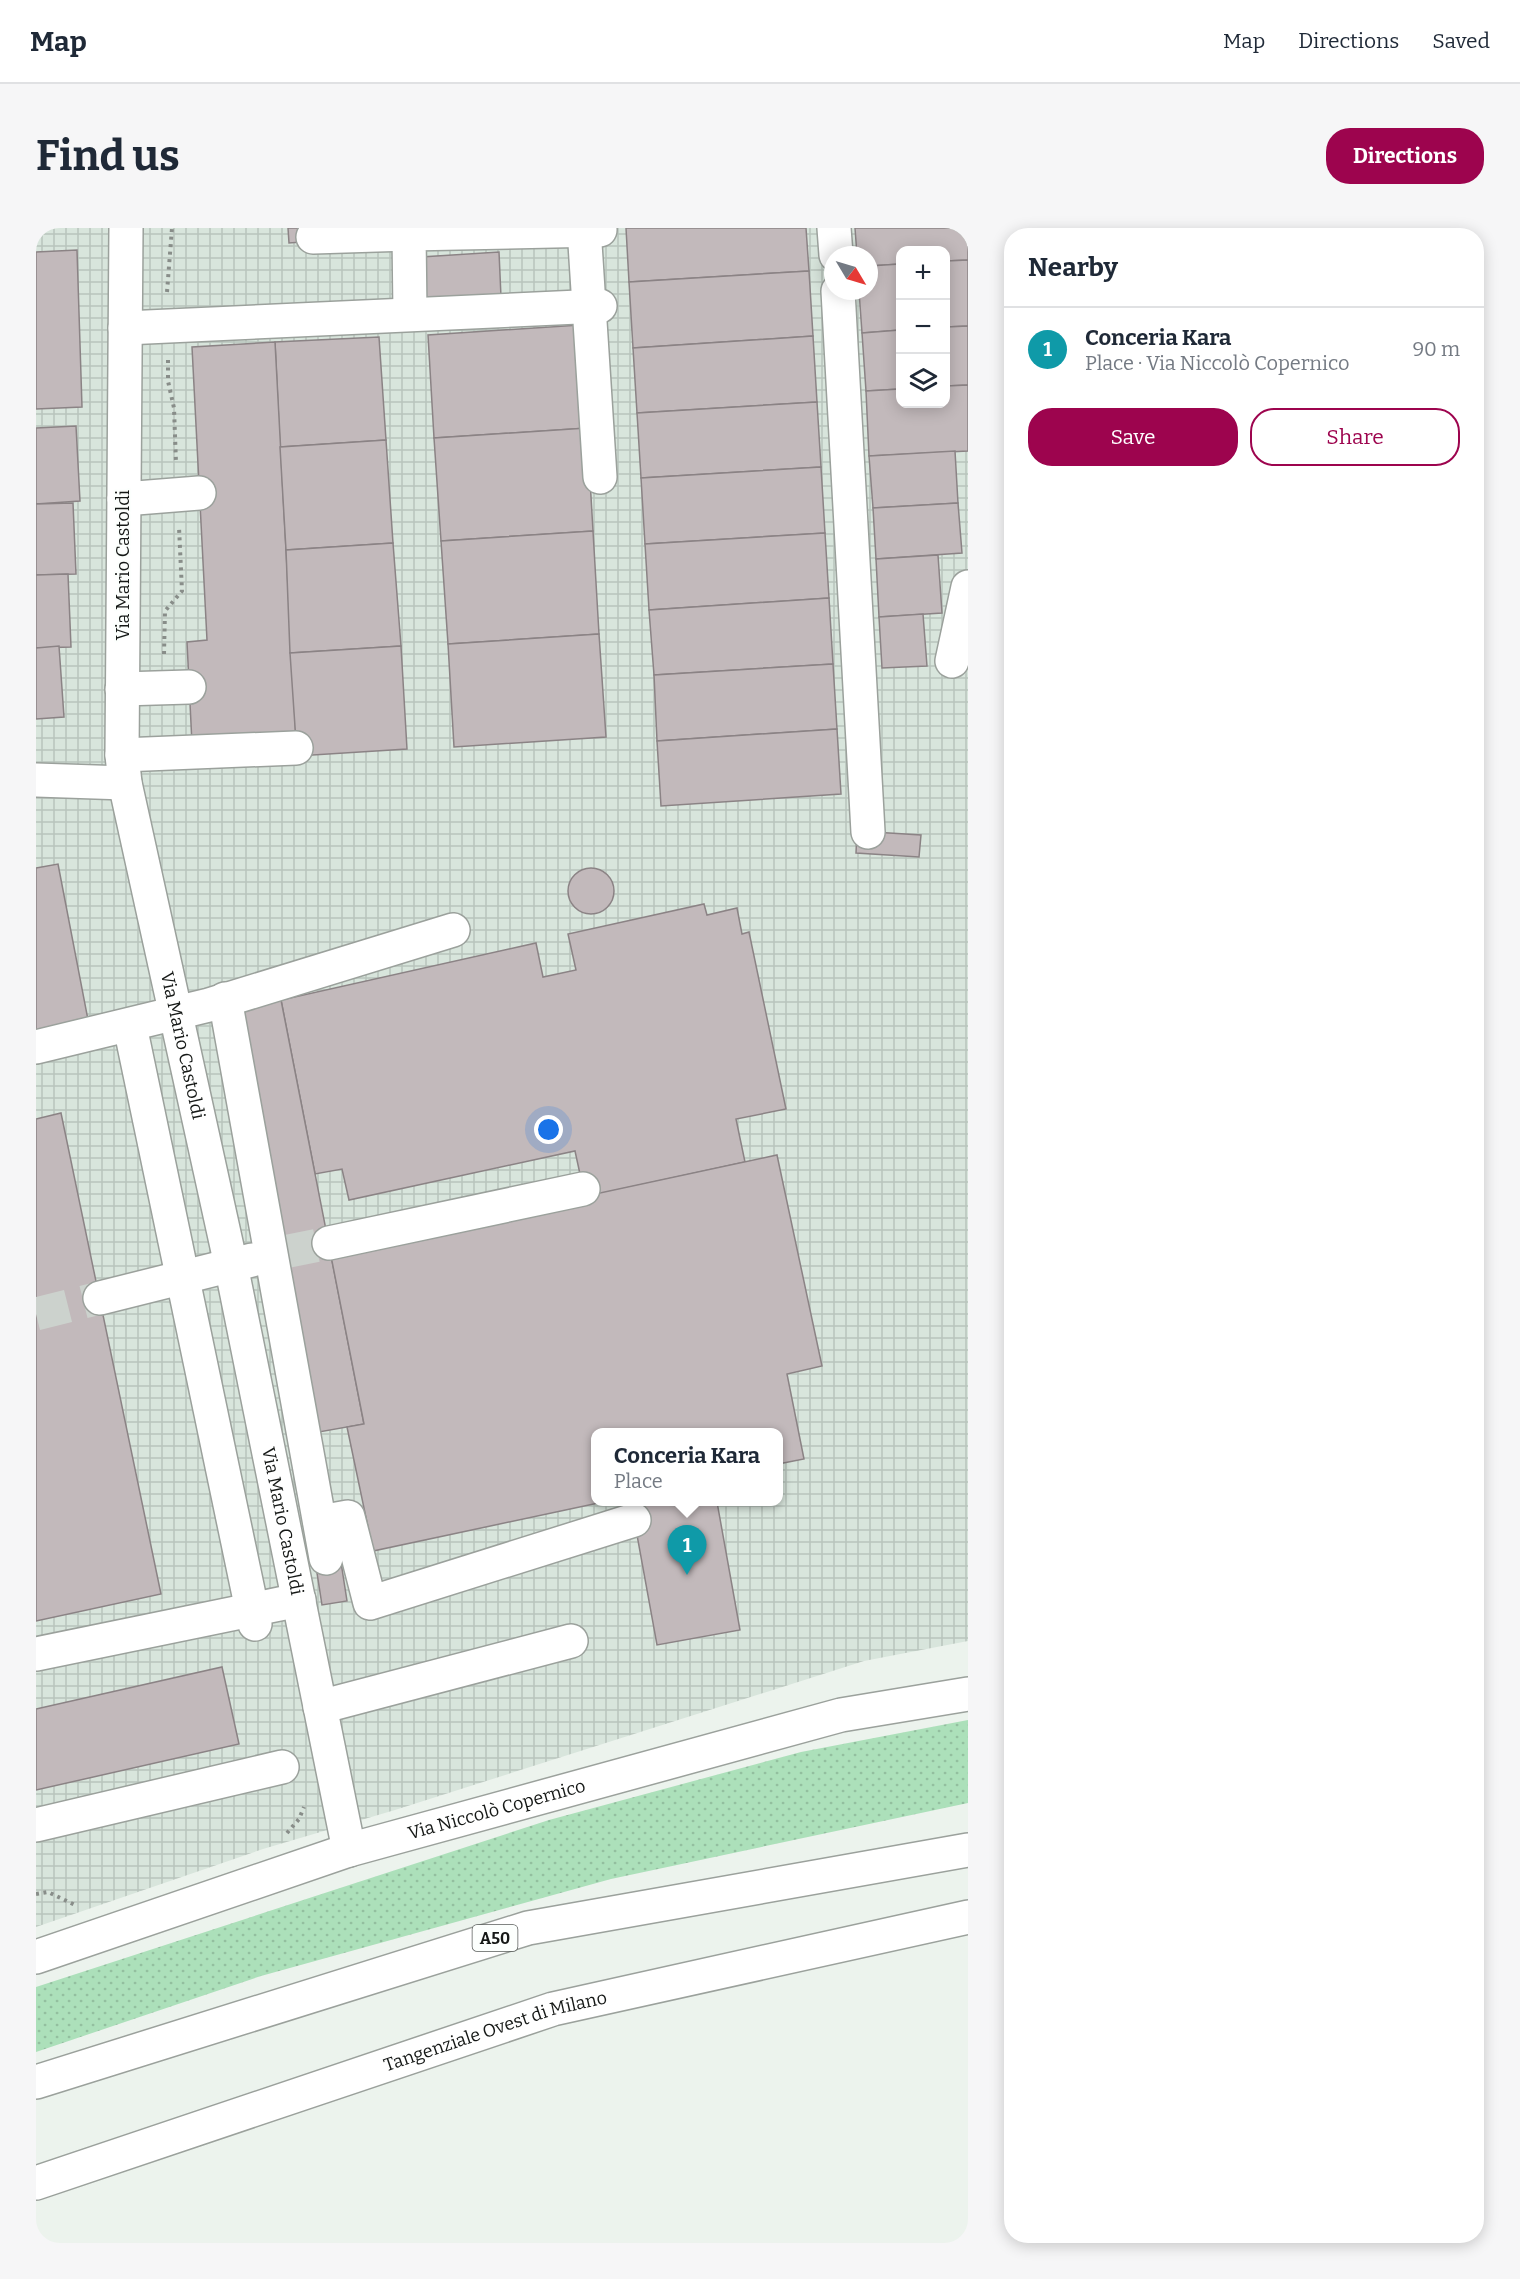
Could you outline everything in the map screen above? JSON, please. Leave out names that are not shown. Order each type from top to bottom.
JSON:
[{"type":"main road","name":"Via Mario Castoldi","points":[[126,228],[124,769],[231,1265],[349,1850]]},
{"type":"main road","points":[[834,228],[835,246]]},
{"type":"main road","points":[[313,237],[408,231],[589,229],[600,477]]},
{"type":"main road","points":[[408,231],[410,313]]},
{"type":"main road","points":[[838,300],[868,832]]},
{"type":"main road","points":[[125,328],[594,306]]},
{"type":"main road","points":[[124,499],[200,493]]},
{"type":"main road","points":[[952,661],[968,587]]},
{"type":"main road","points":[[123,689],[189,687]]},
{"type":"main road","points":[[36,780],[296,748]]},
{"type":"main road","points":[[36,1047],[130,1026],[453,930]]},
{"type":"main road","points":[[225,999],[278,1253],[326,1558]]},
{"type":"main road","points":[[130,1026],[253,1616]]},
{"type":"main road","points":[[329,1243],[583,1189]]},
{"type":"main road","points":[[100,1298],[278,1253]]},
{"type":"main road","points":[[320,1522],[348,1517],[370,1603],[634,1520]]},
{"type":"main road","points":[[36,1654],[253,1616],[299,1600]]},
{"type":"main road","points":[[320,1707],[571,1641]]},
{"type":"main road","name":"Via Niccolò Copernico","points":[[36,1957],[349,1850],[841,1715],[968,1694]]},
{"type":"main road","points":[[36,1825],[282,1767]]},
{"type":"main road","name":"A50","points":[[36,2082],[528,1928],[968,1850]]},
{"type":"main road","name":"Tangenziale Ovest di Milano","points":[[36,2183],[553,2009],[968,1917]]},
{"type":"shaded area","points":[[36,228],[968,228],[968,1641],[864,1661],[395,1810],[263,1849],[36,1927]]},
{"type":"green space","points":[[968,1720],[968,1803],[611,1879],[261,1976],[36,2052],[36,1987],[549,1820],[801,1752]]},
{"type":"building","points":[[288,228],[313,228],[314,241],[289,243]]},
{"type":"building","points":[[626,228],[806,228],[809,271],[629,282]]},
{"type":"building","points":[[855,228],[968,228],[968,260],[950,261],[950,246],[896,246],[896,264],[878,265],[878,246],[856,246]]},
{"type":"building","points":[[77,250],[82,407],[36,409],[36,252]]},
{"type":"building","points":[[499,252],[501,297],[424,303],[421,257]]},
{"type":"building","points":[[968,260],[968,326],[950,327],[950,261]]},
{"type":"building","points":[[896,264],[896,330],[862,333],[860,300],[878,300],[878,265]]},
{"type":"building","points":[[809,271],[813,336],[633,348],[629,282]]},
{"type":"building","points":[[580,325],[587,428],[434,438],[428,335]]},
{"type":"building","points":[[968,326],[968,385],[950,386],[950,327]]},
{"type":"building","points":[[896,330],[896,389],[866,391],[862,333]]},
{"type":"building","points":[[813,336],[817,402],[637,413],[633,348]]},
{"type":"building","points":[[379,337],[386,440],[280,447],[275,342]]},
{"type":"building","points":[[275,342],[296,738],[192,744],[187,642],[207,640],[192,347]]},
{"type":"building","points":[[968,385],[968,451],[869,456],[866,391],[896,389],[896,408],[950,408],[950,386]]},
{"type":"building","points":[[817,402],[821,467],[641,478],[637,413]]},
{"type":"building","points":[[76,426],[80,501],[36,504],[36,428]]},
{"type":"building","points":[[587,428],[593,531],[441,541],[434,438]]},
{"type":"building","points":[[386,440],[393,543],[286,550],[280,447]]},
{"type":"building","points":[[955,451],[958,503],[873,508],[869,456]]},
{"type":"building","points":[[821,467],[825,533],[645,544],[641,478]]},
{"type":"building","points":[[73,503],[76,574],[36,575],[36,504]]},
{"type":"building","points":[[958,503],[962,553],[876,559],[873,508]]},
{"type":"building","points":[[593,531],[599,634],[448,644],[441,541]]},
{"type":"building","points":[[825,533],[829,598],[649,610],[645,544]]},
{"type":"building","points":[[393,543],[401,646],[290,653],[286,550]]},
{"type":"building","points":[[938,555],[942,613],[879,617],[876,559]]},
{"type":"building","points":[[68,574],[71,647],[36,648],[36,575]]},
{"type":"building","points":[[829,598],[833,664],[654,675],[649,610]]},
{"type":"building","points":[[923,614],[927,666],[882,668],[879,617]]},
{"type":"building","points":[[599,634],[606,737],[454,747],[448,644]]},
{"type":"building","points":[[59,646],[64,717],[36,719],[36,648]]},
{"type":"building","points":[[401,646],[407,749],[297,756],[290,653]]},
{"type":"building","points":[[833,664],[837,729],[657,741],[654,675]]},
{"type":"building","points":[[837,729],[841,794],[661,806],[657,741]]},
{"type":"building","points":[[857,831],[921,835],[919,857],[856,853]]},
{"type":"building","points":[[58,864],[89,1025],[36,1035],[36,868]]},
{"type":"building","points":[[591,868],[607,875],[614,891],[607,907],[591,914],[575,907],[568,891],[575,875]]},
{"type":"building","points":[[704,904],[707,915],[737,908],[742,934],[749,932],[786,1109],[736,1119],[745,1162],[585,1197],[575,1151],[349,1200],[342,1169],[315,1174],[281,1000],[536,943],[543,977],[576,970],[568,934]]},
{"type":"building","points":[[281,1000],[364,1424],[319,1432],[236,1009]]},
{"type":"building","points":[[61,1113],[161,1594],[36,1621],[36,1119]]},
{"type":"building","points":[[777,1155],[822,1366],[787,1374],[804,1459],[783,1463],[783,1428],[591,1428],[591,1505],[373,1551],[347,1427],[364,1424],[330,1251]]},
{"type":"building","points":[[632,1506],[718,1506],[740,1630],[657,1645]]},
{"type":"building","points":[[340,1556],[347,1601],[322,1605],[315,1560]]},
{"type":"building","points":[[222,1667],[239,1744],[36,1790],[36,1709]]},
{"type":"tunnel","points":[[284,1252],[329,1243]]},
{"type":"tunnel","points":[[36,1314],[100,1298]]},
{"type":"place","name":"Conceria Kara","points":[[687,1575]]}]
